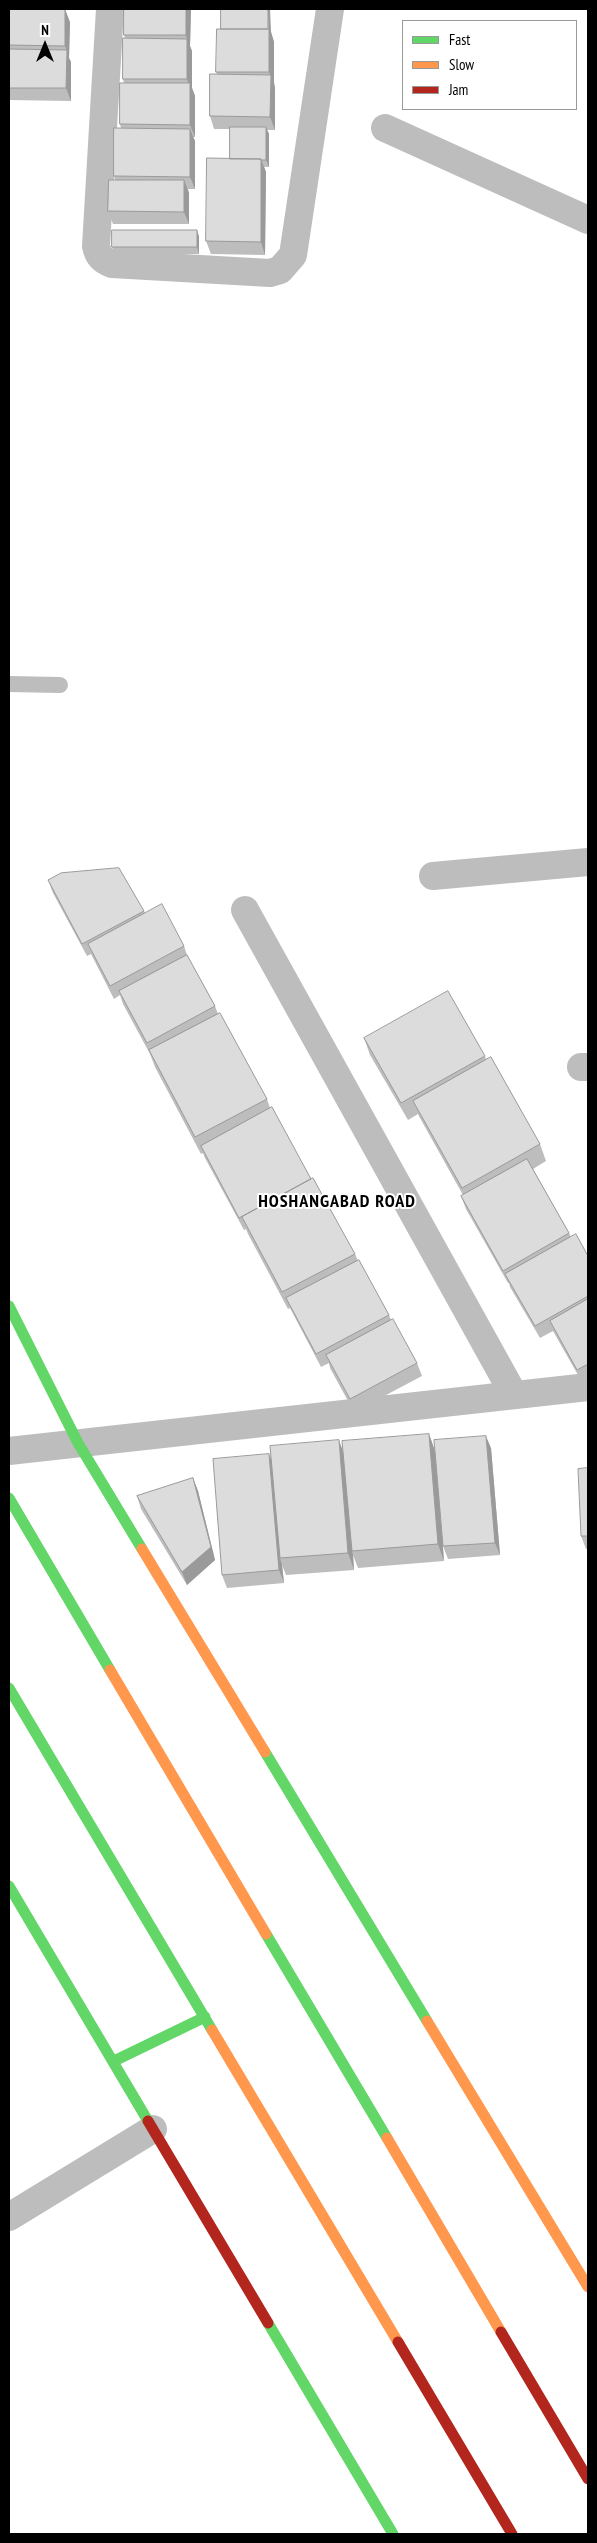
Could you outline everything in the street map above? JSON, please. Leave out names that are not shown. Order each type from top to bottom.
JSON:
[{"type":"main road","points":[[9,1306],[78,1443],[588,2287]]},
{"type":"main road","points":[[9,1498],[588,2479]]},
{"type":"main road","points":[[9,1688],[512,2534]]},
{"type":"main road","points":[[9,1886],[393,2534]]},
{"type":"main road","points":[[114,2061],[205,2018]]},
{"type":"street","points":[[110,9],[96,246],[98,254],[104,261],[112,264],[270,273],[280,270],[293,255],[330,9]]},
{"type":"street","points":[[386,128],[588,220]]},
{"type":"street","points":[[433,876],[588,862]]},
{"type":"street","points":[[245,910],[514,1395]]},
{"type":"street","points":[[9,1451],[588,1388]]},
{"type":"street","points":[[9,2216],[153,2130]]},
{"type":"lane","points":[[9,684],[60,685]]},
{"type":"building","points":[[9,9],[65,9],[65,46],[9,45]]},
{"type":"building","points":[[124,9],[186,9],[186,35],[124,35]]},
{"type":"building","points":[[221,9],[268,9],[268,29],[221,29]]},
{"type":"building","points":[[217,29],[269,29],[269,72],[216,72]]},
{"type":"building","points":[[123,38],[187,39],[187,79],[123,79]]},
{"type":"building","points":[[9,49],[67,50],[66,88],[9,88]]},
{"type":"building","points":[[210,74],[271,75],[270,117],[210,116]]},
{"type":"building","points":[[120,83],[190,83],[190,125],[120,124]]},
{"type":"building","points":[[230,127],[266,127],[266,160],[230,159]]},
{"type":"building","points":[[114,128],[190,129],[190,177],[114,176]]},
{"type":"building","points":[[207,158],[261,159],[261,242],[206,241]]},
{"type":"building","points":[[109,180],[184,180],[184,212],[108,211]]},
{"type":"building","points":[[112,230],[197,230],[197,247],[112,247]]},
{"type":"building","points":[[119,868],[144,911],[82,944],[48,880],[61,873]]},
{"type":"building","points":[[162,904],[184,946],[110,986],[88,944]]},
{"type":"building","points":[[187,955],[215,1006],[147,1043],[119,991]]},
{"type":"building","points":[[448,991],[485,1056],[401,1103],[364,1038]]},
{"type":"building","points":[[220,1013],[267,1099],[195,1137],[149,1050]]},
{"type":"building","points":[[491,1057],[540,1144],[462,1188],[413,1101]]},
{"type":"building","points":[[272,1107],[311,1179],[239,1218],[201,1146]]},
{"type":"building","points":[[527,1159],[569,1233],[503,1271],[461,1196]]},
{"type":"building","points":[[313,1178],[355,1254],[282,1292],[242,1217]]},
{"type":"building","points":[[576,1234],[588,1256],[588,1296],[535,1326],[505,1274]]},
{"type":"building","points":[[359,1260],[389,1315],[316,1354],[286,1298]]},
{"type":"building","points":[[588,1299],[588,1364],[577,1370],[550,1321]]},
{"type":"building","points":[[393,1319],[417,1363],[350,1399],[326,1355]]},
{"type":"building","points":[[429,1434],[438,1544],[352,1551],[342,1441]]},
{"type":"building","points":[[486,1436],[495,1543],[443,1546],[434,1440]]},
{"type":"building","points":[[339,1440],[348,1553],[280,1558],[270,1446]]},
{"type":"building","points":[[269,1454],[279,1570],[222,1575],[213,1459]]},
{"type":"building","points":[[588,1468],[588,1536],[581,1536],[578,1469]]},
{"type":"building","points":[[193,1478],[211,1547],[182,1572],[137,1496]]},
{"type":"traffic: fast","points":[[9,1306],[78,1443],[142,1549]]},
{"type":"traffic: fast","points":[[9,1498],[110,1670]]},
{"type":"traffic: fast","points":[[9,1688],[212,2030]]},
{"type":"traffic: fast","points":[[265,1752],[427,2021]]},
{"type":"traffic: fast","points":[[9,1886],[148,2121]]},
{"type":"traffic: fast","points":[[266,1934],[387,2138]]},
{"type":"traffic: fast","points":[[114,2061],[205,2017]]},
{"type":"traffic: fast","points":[[268,2323],[393,2534]]},
{"type":"traffic: slow","points":[[142,1549],[265,1752]]},
{"type":"traffic: slow","points":[[110,1670],[266,1934]]},
{"type":"traffic: slow","points":[[427,2021],[588,2287]]},
{"type":"traffic: slow","points":[[212,2030],[398,2342]]},
{"type":"traffic: slow","points":[[387,2138],[501,2332]]},
{"type":"traffic: jam","points":[[148,2121],[268,2323]]},
{"type":"traffic: jam","points":[[501,2332],[588,2479]]},
{"type":"traffic: jam","points":[[398,2342],[512,2534]]},
{"type":"district","name":"HOSHANGABAD ROAD","points":[[337,1202]]}]
